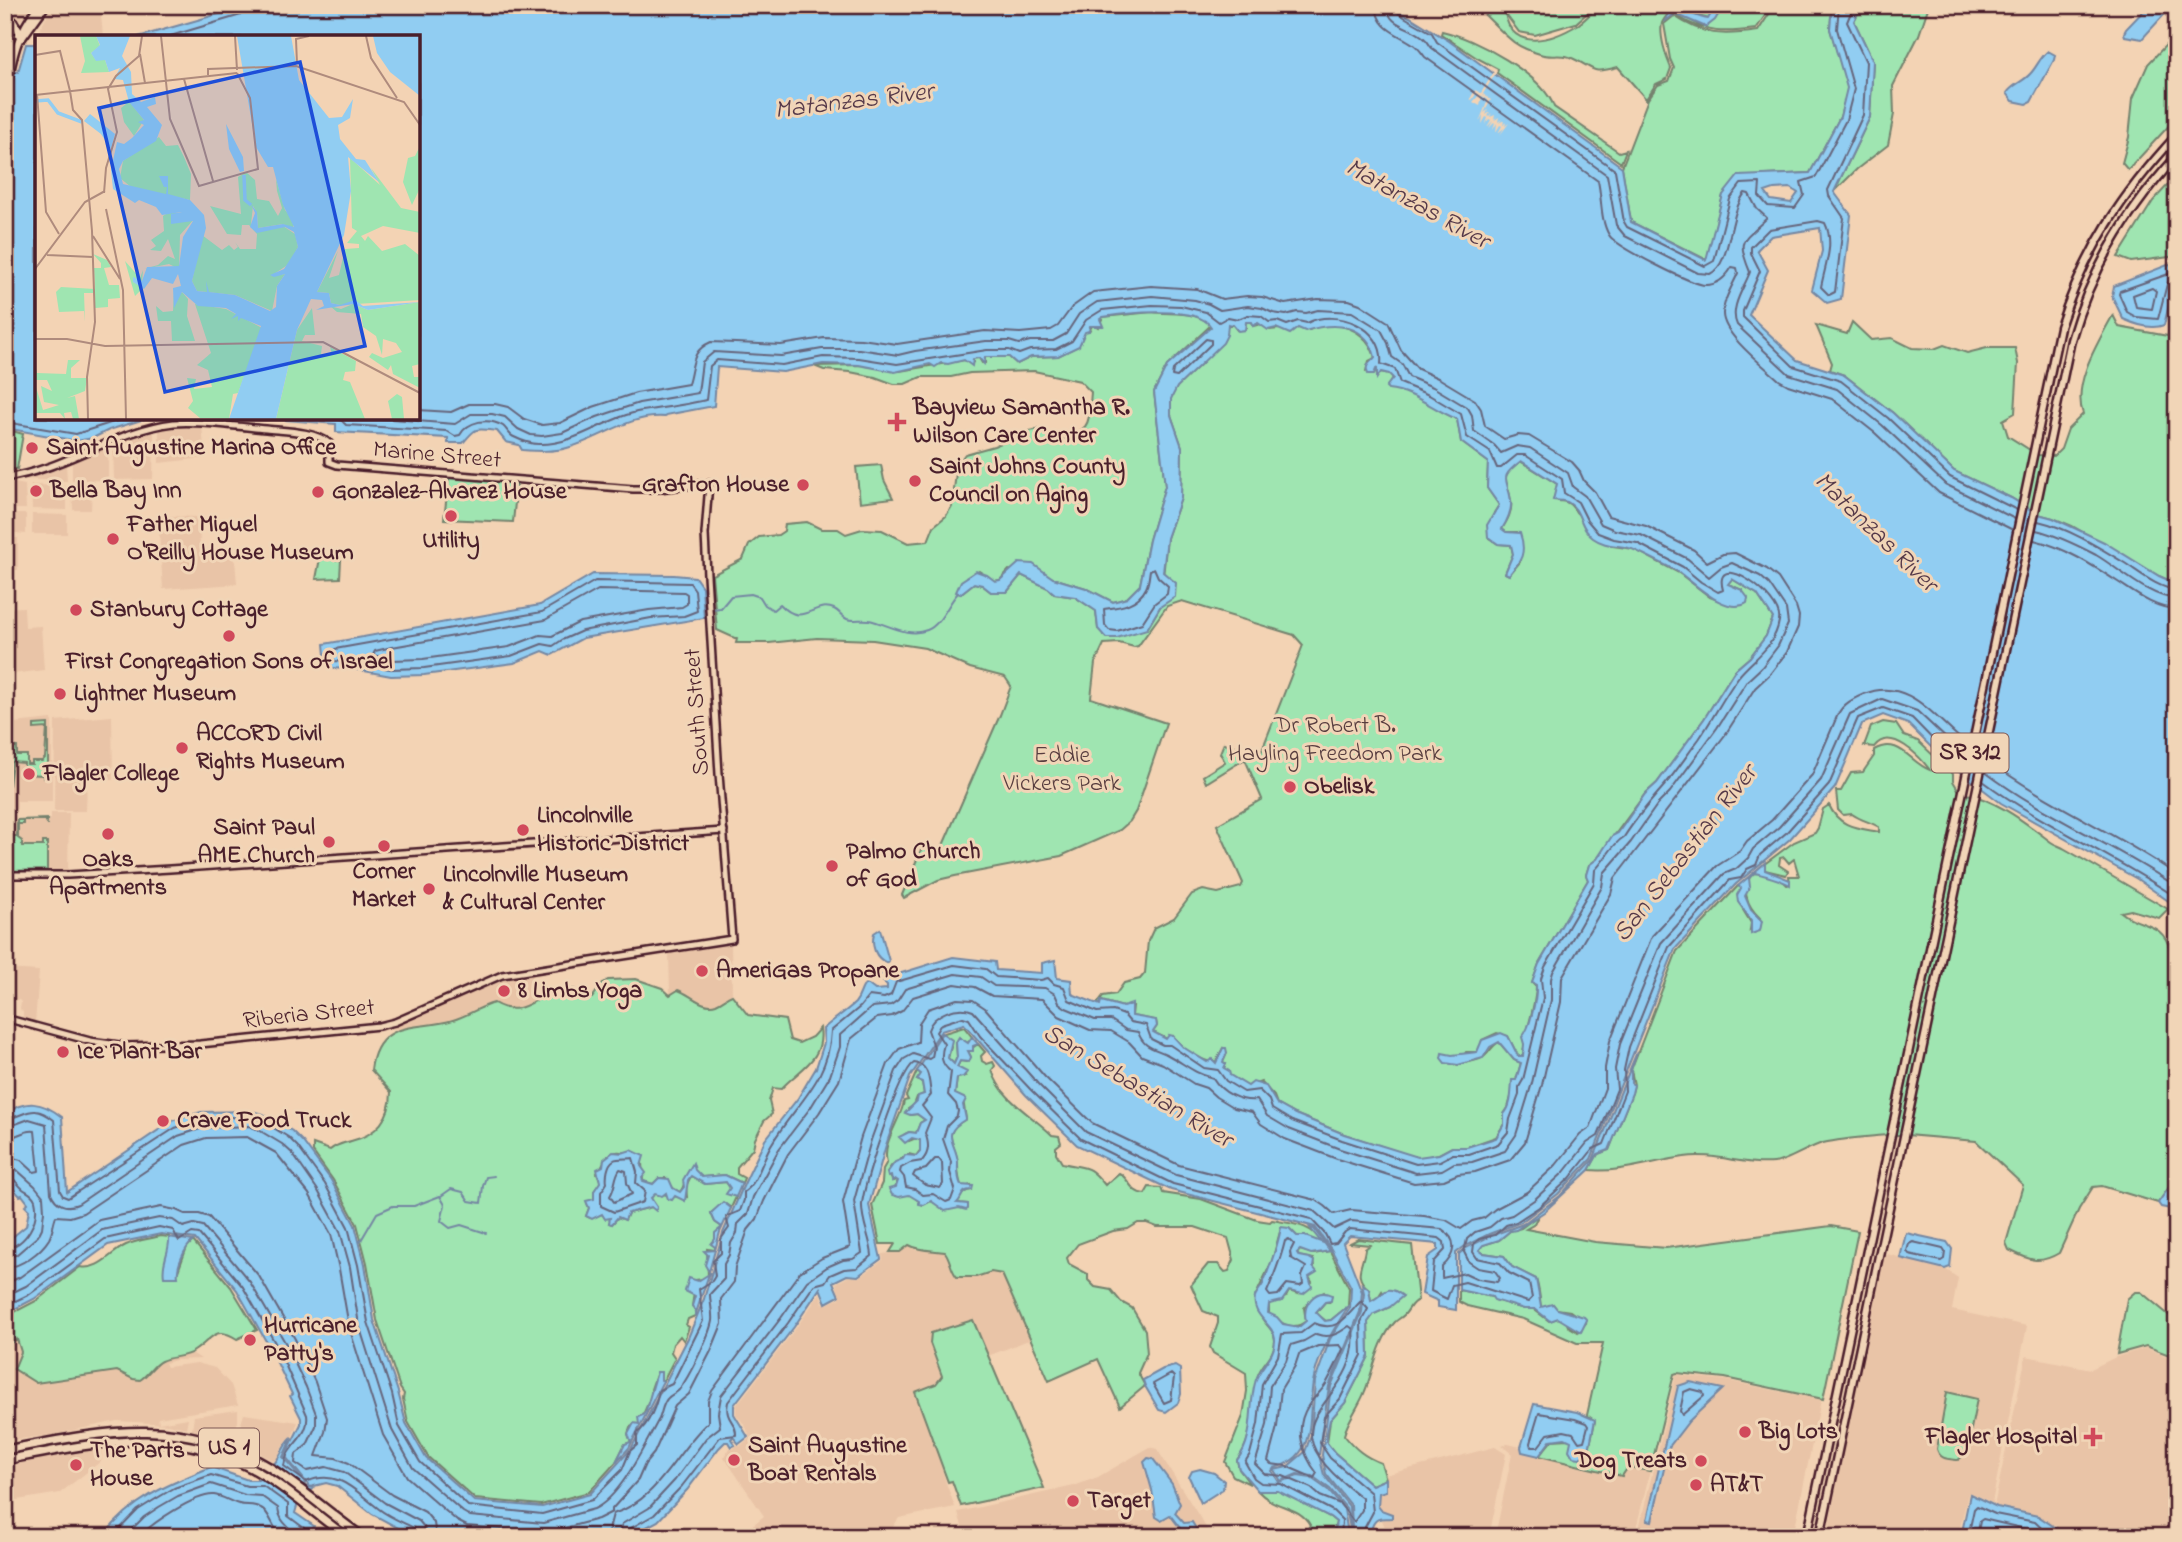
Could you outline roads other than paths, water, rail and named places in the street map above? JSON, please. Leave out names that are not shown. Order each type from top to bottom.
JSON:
[{"type":"highway","name":"US 1","points":[[5,1450],[116,1431],[143,1430],[188,1436],[230,1448],[269,1467],[363,1537]]},
{"type":"highway","name":"US 1","points":[[5,1460],[117,1441],[158,1440],[186,1445],[227,1457],[264,1475],[347,1537]]},
{"type":"main road","points":[[5,97],[19,37],[39,5]]},
{"type":"main road","points":[[11,67],[25,34],[46,5]]},
{"type":"main road","points":[[13,21],[28,21]]},
{"type":"main road","points":[[13,21],[19,37]]},
{"type":"main road","name":"SR 312","points":[[1807,1537],[2051,366],[2066,311],[2105,225],[2135,182],[2177,135]]},
{"type":"main road","name":"SR 312","points":[[1820,1537],[2076,322],[2104,256],[2134,207],[2177,156]]},
{"type":"street","points":[[5,17],[13,21]]},
{"type":"street","name":"Marine Street","points":[[5,478],[40,471],[113,441],[178,422],[285,431],[321,438],[329,443],[329,462],[342,465],[633,489],[709,483]]},
{"type":"street","name":"South Street","points":[[709,483],[705,534],[732,939]]},
{"type":"street","points":[[5,875],[170,869],[724,831]]},
{"type":"street","name":"Riberia Street","points":[[5,1018],[93,1042],[125,1046],[200,1044],[379,1026],[395,1022],[502,975],[732,939]]},
{"type":"water","points":[[250,5],[1383,5],[1410,17],[1449,41],[1622,167],[1631,222],[1706,260],[1723,195],[1738,176],[1810,173],[1840,117],[1847,88],[1830,29],[1832,5],[1862,5],[1854,21],[1873,61],[1870,117],[1834,192],[1851,215],[1841,299],[1827,303],[1812,290],[1822,251],[1820,228],[1771,236],[1757,250],[1768,270],[1749,315],[1797,360],[1844,375],[1893,413],[1954,471],[2038,514],[2053,518],[2104,542],[2177,584],[2177,907],[2137,879],[2001,803],[1942,758],[1908,724],[1883,715],[1862,724],[1835,788],[1790,839],[1736,884],[1675,949],[1591,1159],[1558,1194],[1521,1222],[1489,1234],[1456,1253],[1456,1310],[1438,1307],[1438,1301],[1422,1294],[1428,1257],[1438,1250],[1438,1244],[1350,1236],[1343,1243],[1362,1292],[1360,1312],[1329,1386],[1319,1455],[1324,1475],[1349,1506],[1350,1528],[1346,1508],[1330,1489],[1312,1476],[1297,1474],[1281,1481],[1274,1470],[1287,1467],[1305,1452],[1311,1435],[1315,1381],[1330,1339],[1350,1308],[1351,1287],[1331,1249],[1315,1227],[1171,1190],[1077,1145],[1026,1095],[964,1024],[941,1031],[910,1077],[886,1145],[869,1205],[881,1259],[858,1276],[847,1275],[833,1282],[839,1296],[826,1303],[820,1288],[794,1327],[734,1405],[734,1414],[748,1437],[739,1444],[733,1437],[731,1439],[735,1445],[731,1447],[725,1442],[658,1521],[628,1537],[415,1537],[372,1514],[337,1486],[326,1483],[310,1487],[285,1456],[301,1424],[301,1418],[290,1396],[292,1394],[237,1290],[195,1239],[161,1234],[108,1245],[34,1299],[5,1314],[5,1243],[26,1226],[29,1210],[22,1195],[5,1180],[5,1114],[20,1106],[34,1104],[62,1117],[67,1192],[172,1121],[201,1112],[251,1111],[263,1114],[292,1131],[331,1180],[355,1225],[365,1264],[374,1320],[406,1423],[426,1458],[474,1501],[542,1507],[590,1494],[631,1449],[688,1338],[704,1299],[723,1233],[745,1182],[765,1140],[798,1098],[816,1068],[824,1043],[823,1029],[855,1003],[866,983],[875,990],[887,989],[887,985],[878,977],[881,974],[892,976],[953,957],[995,962],[996,970],[1042,973],[1042,963],[1055,960],[1057,978],[1071,980],[1072,994],[1100,1005],[1101,1001],[1123,1007],[1132,1004],[1132,1016],[1156,1020],[1157,1026],[1153,1032],[1166,1039],[1169,1035],[1173,1036],[1183,1047],[1207,1062],[1212,1059],[1216,1063],[1223,1048],[1226,1048],[1223,1062],[1230,1075],[1248,1086],[1253,1082],[1266,1086],[1277,1104],[1344,1134],[1418,1157],[1496,1138],[1504,1124],[1504,1114],[1511,1098],[1512,1080],[1516,1080],[1521,1063],[1514,1060],[1499,1042],[1490,1047],[1483,1058],[1458,1065],[1445,1063],[1441,1058],[1442,1053],[1452,1055],[1477,1052],[1482,1040],[1501,1033],[1508,1036],[1518,1056],[1523,1056],[1522,1037],[1530,1020],[1535,997],[1536,985],[1532,983],[1539,964],[1588,880],[1586,875],[1589,865],[1597,859],[1645,794],[1657,783],[1704,719],[1735,670],[1750,657],[1766,636],[1773,618],[1757,594],[1732,579],[1728,584],[1742,590],[1748,598],[1747,603],[1730,606],[1712,598],[1678,572],[1655,560],[1629,548],[1597,541],[1585,530],[1573,506],[1565,501],[1553,500],[1557,484],[1521,461],[1506,476],[1511,505],[1502,529],[1520,533],[1523,551],[1520,561],[1509,575],[1505,573],[1513,554],[1511,545],[1498,544],[1488,537],[1487,525],[1499,505],[1487,488],[1488,462],[1461,442],[1457,419],[1406,393],[1388,389],[1386,387],[1393,378],[1381,372],[1377,378],[1377,367],[1374,374],[1368,374],[1367,366],[1375,357],[1371,346],[1357,332],[1338,326],[1305,331],[1298,328],[1290,334],[1276,328],[1268,330],[1258,323],[1253,326],[1251,322],[1246,322],[1245,330],[1238,331],[1228,324],[1223,343],[1177,387],[1171,399],[1171,415],[1182,447],[1181,498],[1167,538],[1163,572],[1176,583],[1175,597],[1160,607],[1147,629],[1117,638],[1106,638],[1098,629],[1096,611],[1075,597],[1055,594],[1021,575],[1007,592],[991,592],[974,583],[960,594],[956,592],[961,581],[976,571],[995,581],[1000,580],[1019,563],[1033,564],[1053,578],[1086,588],[1113,602],[1127,598],[1140,585],[1149,540],[1165,486],[1154,392],[1167,366],[1211,327],[1204,320],[1192,316],[1161,312],[1103,317],[1100,319],[1103,326],[1090,326],[1079,346],[1058,356],[1031,357],[1017,364],[1009,357],[985,357],[984,364],[979,358],[973,359],[972,366],[964,360],[895,372],[859,365],[823,364],[783,372],[717,367],[714,406],[665,417],[639,419],[579,444],[556,450],[522,450],[519,445],[506,442],[497,431],[484,429],[474,431],[463,443],[448,443],[448,438],[336,432],[336,424],[285,420],[420,420],[420,35],[145,35]],"holes":[[[1790,188],[1798,193],[1791,203],[1771,200],[1765,192]]]},
{"type":"water","points":[[1716,5],[1724,5],[1715,20],[1706,27],[1675,14],[1664,22],[1672,9],[1708,19]]},
{"type":"water","points":[[2149,5],[2173,5],[2142,39],[2125,36],[2126,29]]},
{"type":"water","points":[[26,44],[35,44],[35,420],[142,420],[93,438],[77,441],[5,428],[5,70],[18,72]]},
{"type":"water","points":[[2048,51],[2055,55],[2054,60],[2031,102],[2027,104],[2013,101],[2007,93],[2030,74]]},
{"type":"water","points":[[2170,264],[2177,266],[2177,272],[2164,325],[2149,327],[2123,319],[2112,296],[2114,286]]},
{"type":"water","points":[[593,574],[695,577],[702,587],[704,618],[583,638],[552,655],[543,651],[514,663],[424,675],[391,676],[326,665],[324,644],[540,605]]},
{"type":"water","points":[[1765,863],[1765,870],[1790,880],[1790,885],[1754,873],[1749,878],[1750,887],[1745,896],[1751,910],[1762,921],[1760,931],[1751,934],[1751,920],[1738,902],[1737,895],[1741,888],[1738,886]]},
{"type":"water","points":[[880,929],[889,961],[887,963],[879,958],[874,947],[874,933]]},
{"type":"water","points":[[942,1033],[952,1040],[948,1058],[954,1064],[959,1037],[968,1043],[972,1037],[978,1044],[973,1046],[973,1051],[968,1051],[971,1057],[969,1062],[960,1061],[957,1067],[967,1072],[963,1077],[957,1078],[955,1094],[966,1099],[963,1105],[966,1119],[951,1134],[961,1185],[973,1186],[957,1203],[968,1204],[966,1210],[959,1208],[945,1211],[931,1201],[924,1205],[919,1204],[919,1201],[909,1195],[892,1195],[889,1189],[896,1187],[898,1181],[892,1181],[887,1173],[895,1162],[903,1159],[905,1155],[916,1156],[920,1152],[920,1140],[912,1138],[905,1143],[899,1137],[909,1132],[916,1133],[920,1123],[925,1120],[917,1114],[905,1113],[917,1101],[918,1096],[924,1094],[922,1082],[917,1080],[921,1074],[917,1071]]},
{"type":"water","points":[[1637,1052],[1631,1070],[1631,1083],[1634,1085],[1632,1093],[1609,1150],[1598,1154],[1589,1170],[1544,1212],[1499,1240],[1483,1245],[1479,1250],[1504,1256],[1512,1267],[1536,1279],[1541,1307],[1553,1304],[1557,1309],[1584,1317],[1587,1320],[1581,1332],[1558,1318],[1550,1321],[1535,1309],[1524,1309],[1494,1300],[1492,1297],[1459,1290],[1459,1254],[1490,1236],[1523,1224],[1560,1196],[1593,1160]]},
{"type":"water","points":[[631,1150],[644,1156],[641,1166],[646,1173],[642,1178],[643,1181],[653,1184],[659,1178],[669,1179],[673,1188],[680,1192],[684,1187],[683,1180],[693,1163],[695,1170],[702,1177],[725,1175],[742,1183],[736,1197],[726,1194],[730,1188],[726,1182],[705,1184],[691,1176],[685,1201],[675,1196],[672,1200],[668,1199],[666,1193],[662,1196],[655,1194],[651,1198],[657,1207],[656,1211],[651,1207],[628,1213],[625,1220],[618,1217],[612,1224],[609,1223],[610,1218],[605,1219],[602,1214],[592,1219],[586,1216],[589,1208],[586,1201],[594,1199],[594,1191],[600,1182],[597,1169],[603,1166],[604,1159],[613,1152]]},
{"type":"water","points":[[2170,1186],[2177,1186],[2176,1210],[2161,1207],[2158,1203]]},
{"type":"water","points":[[723,1202],[731,1208],[720,1232],[709,1272],[705,1265],[708,1255],[704,1251],[715,1250],[711,1244],[715,1233],[722,1227],[715,1222],[711,1213]]},
{"type":"water","points":[[1281,1227],[1289,1228],[1297,1236],[1321,1242],[1310,1228],[1314,1229],[1330,1251],[1311,1254],[1300,1250],[1297,1253],[1314,1261],[1313,1267],[1317,1272],[1309,1277],[1312,1287],[1303,1294],[1289,1291],[1282,1301],[1269,1304],[1268,1313],[1283,1324],[1299,1327],[1306,1321],[1306,1309],[1315,1295],[1332,1295],[1331,1301],[1325,1302],[1316,1312],[1325,1321],[1331,1320],[1348,1307],[1318,1362],[1305,1445],[1288,1463],[1272,1471],[1279,1482],[1298,1476],[1311,1478],[1328,1490],[1344,1509],[1347,1528],[1352,1528],[1351,1505],[1326,1474],[1322,1455],[1331,1386],[1362,1312],[1362,1284],[1369,1289],[1371,1301],[1389,1290],[1403,1296],[1390,1307],[1374,1314],[1368,1322],[1369,1356],[1345,1403],[1330,1420],[1327,1433],[1327,1443],[1335,1453],[1372,1485],[1386,1479],[1386,1491],[1379,1493],[1378,1506],[1392,1514],[1392,1518],[1375,1521],[1372,1527],[1377,1537],[1333,1537],[1336,1522],[1330,1517],[1278,1491],[1258,1491],[1239,1469],[1237,1460],[1249,1433],[1257,1377],[1275,1345],[1273,1333],[1255,1304],[1256,1295],[1274,1256]]},
{"type":"water","points":[[1906,1233],[1947,1242],[1952,1249],[1950,1267],[1945,1269],[1900,1258]]},
{"type":"water","points":[[169,1237],[193,1241],[182,1258],[178,1277],[164,1277]]},
{"type":"water","points":[[709,1274],[695,1316],[696,1311],[692,1306],[695,1296],[685,1291],[689,1278],[698,1281]]},
{"type":"water","points":[[1175,1366],[1180,1369],[1181,1394],[1178,1403],[1166,1412],[1159,1410],[1143,1380]]},
{"type":"water","points":[[657,1372],[661,1372],[663,1381],[629,1448],[616,1462],[625,1444],[631,1442],[628,1434],[634,1423],[639,1424],[638,1417],[646,1410]]},
{"type":"water","points":[[1690,1382],[1723,1389],[1689,1421],[1669,1447],[1652,1521],[1647,1520],[1678,1386]]},
{"type":"water","points":[[1534,1404],[1577,1412],[1595,1420],[1589,1450],[1580,1458],[1573,1457],[1569,1450],[1571,1441],[1565,1438],[1551,1440],[1539,1456],[1522,1452],[1521,1447]]},
{"type":"water","points":[[292,1437],[283,1457],[304,1481],[305,1486],[314,1488],[309,1493],[272,1466]]},
{"type":"water","points":[[1148,1458],[1153,1459],[1172,1484],[1180,1504],[1175,1513],[1184,1523],[1192,1522],[1201,1537],[1176,1535],[1180,1528],[1170,1515],[1161,1520],[1156,1517],[1144,1462]]},
{"type":"water","points":[[211,1467],[248,1480],[258,1480],[261,1477],[298,1503],[295,1513],[314,1526],[309,1537],[103,1537],[114,1523],[139,1502],[166,1486]]},
{"type":"water","points":[[1200,1469],[1214,1473],[1224,1481],[1223,1489],[1201,1503],[1189,1477],[1192,1471]]},
{"type":"water","points":[[1970,1494],[1997,1507],[2038,1516],[2059,1530],[2057,1537],[1961,1537]]},
{"type":"waterway","points":[[712,609],[721,608],[731,596],[751,594],[760,597],[765,605],[773,610],[780,604],[795,614],[827,607],[847,619],[869,620],[905,631],[920,632],[936,624],[958,593]]},
{"type":"waterway","points":[[441,1196],[451,1189],[463,1192],[469,1201],[481,1203],[486,1177],[494,1176]]},
{"type":"waterway","points":[[360,1242],[377,1213],[393,1206],[414,1206],[440,1196],[445,1205],[441,1221],[450,1228],[461,1225],[486,1233]]},
{"type":"place","name":"Bayview Samantha R. Wilson Care Center","points":[[897,422]]},
{"type":"place","name":"Saint Augustine Marina Office","points":[[32,448]]},
{"type":"place","name":"Saint Johns County Council on Aging","points":[[915,481]]},
{"type":"place","name":"Grafton House","points":[[803,485]]},
{"type":"place","name":"Bella Bay Inn","points":[[36,491]]},
{"type":"place","name":"Gonzalez-Alvarez House","points":[[318,492]]},
{"type":"place","name":"Utility","points":[[451,516]]},
{"type":"place","name":"Father Miguel O'Reilly House Museum","points":[[113,539]]},
{"type":"place","name":"Stanbury Cottage","points":[[76,610]]},
{"type":"place","name":"First Congregation Sons of Israel","points":[[229,636]]},
{"type":"place","name":"Lightner Museum","points":[[60,694]]},
{"type":"place","name":"ACCORD Civil Rights Museum","points":[[182,748]]},
{"type":"place","name":"Flagler College","points":[[29,774]]},
{"type":"place","name":"Obelisk","points":[[1290,787]]},
{"type":"place","name":"Lincolnville Historic District","points":[[523,830]]},
{"type":"place","name":"Oaks Apartments","points":[[108,834]]},
{"type":"place","name":"Saint Paul AME Church","points":[[329,842]]},
{"type":"place","name":"Corner Market","points":[[384,846]]},
{"type":"place","name":"Palmo Church of God","points":[[832,866]]},
{"type":"place","name":"Lincolnville Museum & Cultural Center","points":[[429,889]]},
{"type":"place","name":"AmeriGas Propane","points":[[702,971]]},
{"type":"place","name":"8 Limbs Yoga","points":[[504,991]]},
{"type":"place","name":"Ice Plant Bar","points":[[63,1052]]},
{"type":"place","name":"Crave Food Truck","points":[[163,1121]]},
{"type":"place","name":"Hurricane Patty's","points":[[250,1340]]},
{"type":"place","name":"Big Lots","points":[[1745,1432]]},
{"type":"place","name":"Flagler Hospital","points":[[2093,1437]]},
{"type":"place","name":"Saint Augustine Boat Rentals","points":[[734,1460]]},
{"type":"place","name":"Dog Treats","points":[[1701,1461]]},
{"type":"place","name":"The Parts House","points":[[76,1465]]},
{"type":"place","name":"AT&T","points":[[1696,1485]]},
{"type":"place","name":"Target","points":[[1073,1501]]},
{"type":"water label","name":"Matanzas River","points":[[854,102]]},
{"type":"water label","name":"Matanzas River","points":[[1417,205]]},
{"type":"water label","name":"Matanzas River","points":[[1875,533]]},
{"type":"water label","name":"San Sebastian River","points":[[1686,854]]},
{"type":"water label","name":"San Sebastian River","points":[[1137,1087]]},
{"type":"park label","name":"Dr Robert B. Hayling Freedom Park","points":[[1335,740]]},
{"type":"park label","name":"Eddie Vickers Park","points":[[1062,770]]}]
